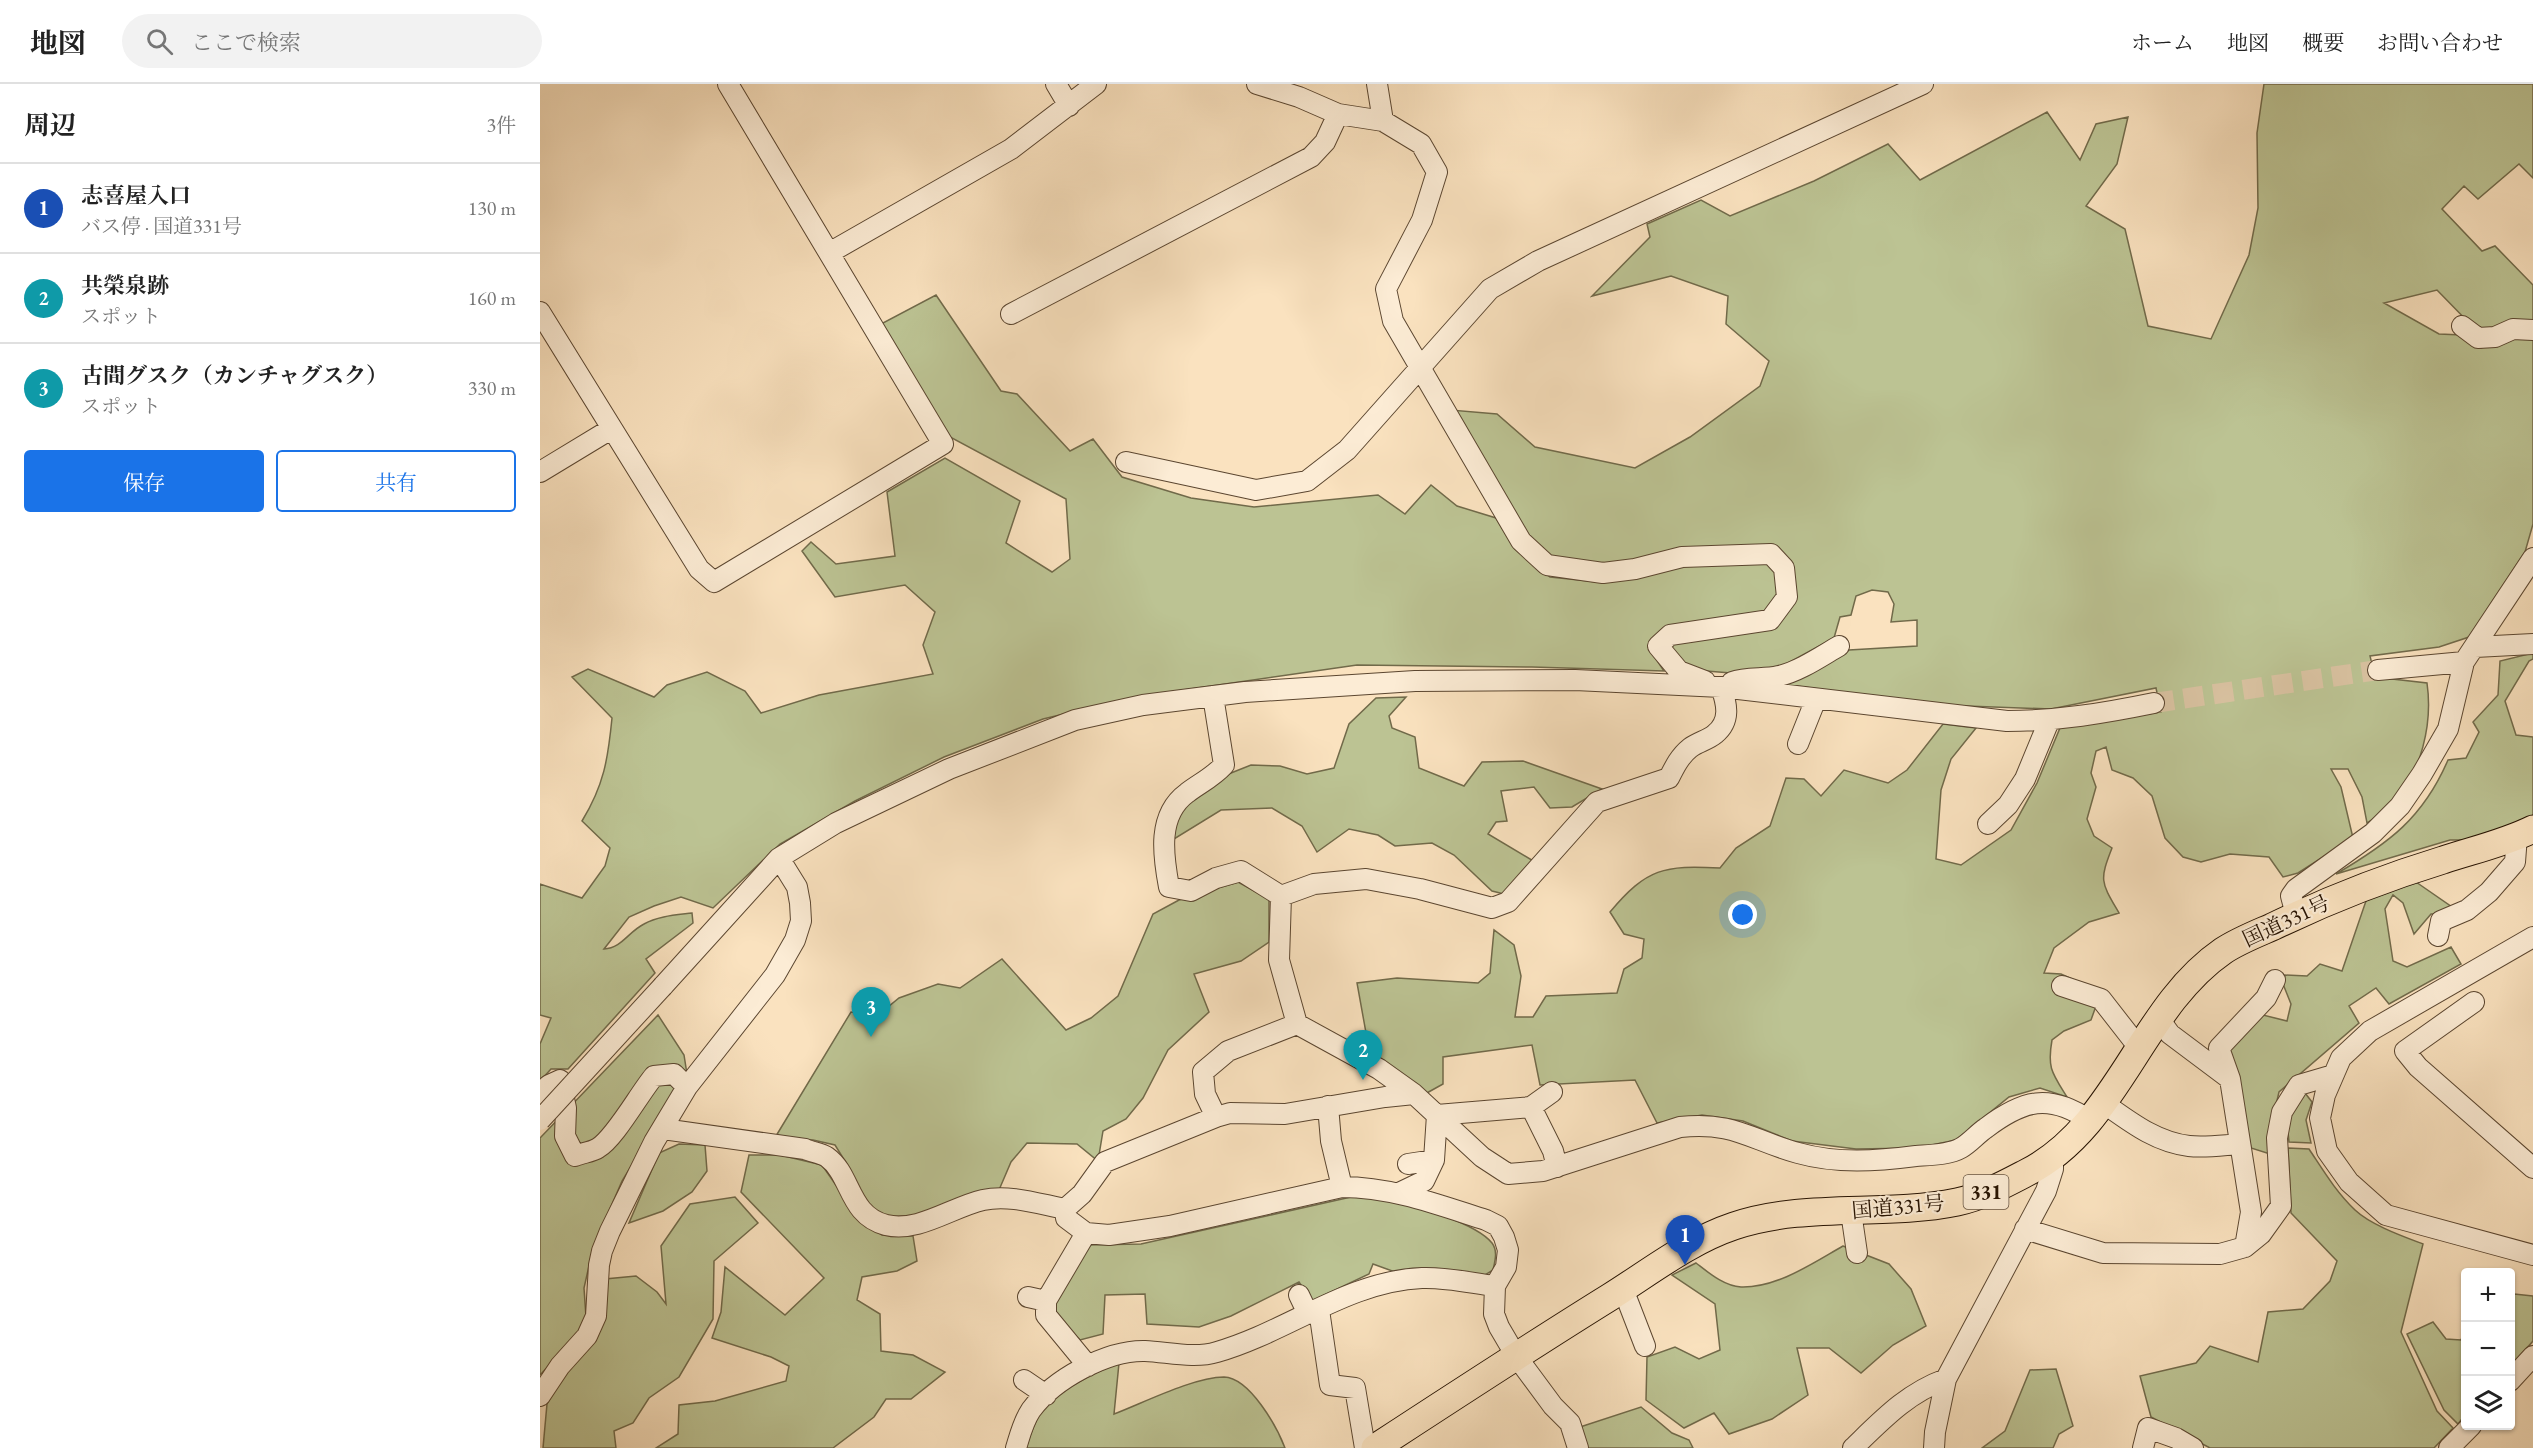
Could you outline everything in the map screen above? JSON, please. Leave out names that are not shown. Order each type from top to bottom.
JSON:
[{"type":"highway","name":"国道331号","points":[[1375,1448],[1690,1247],[1734,1226],[1786,1216],[1905,1209],[1961,1201],[2011,1181],[2053,1157],[2072,1141],[2096,1111],[2159,1019],[2203,967],[2224,950],[2296,915],[2381,879],[2529,832]]},
{"type":"street","points":[[540,312],[699,569],[714,582],[943,444],[728,84]]},
{"type":"street","points":[[1056,84],[1069,106]]},
{"type":"street","points":[[829,253],[1011,149],[1096,84]]},
{"type":"street","points":[[1257,84],[1299,97],[1338,114],[1383,121],[1421,144],[1437,172],[1422,220],[1386,289],[1393,321],[1521,541],[1547,565],[1603,573],[1635,569],[1682,557],[1771,554],[1784,568],[1786,597],[1770,620],[1670,635],[1658,646],[1678,671],[1721,687],[1741,679],[1778,677],[1799,669],[1839,646]]},
{"type":"street","points":[[1377,84],[1383,121]]},
{"type":"street","points":[[1126,462],[1256,490],[1307,481],[1347,450],[1490,289],[1538,261],[1923,84]]},
{"type":"street","points":[[1011,314],[1311,157],[1326,142],[1338,114]]},
{"type":"street","points":[[2462,326],[2478,338],[2495,337],[2512,328],[2533,330]]},
{"type":"street","points":[[540,472],[611,429]]},
{"type":"street","points":[[2296,915],[2291,896],[2296,889],[2373,833],[2400,806],[2422,774],[2448,729],[2469,655],[2533,558]]},
{"type":"street","points":[[2378,670],[2533,644]]},
{"type":"street","points":[[540,1120],[779,858],[836,823],[939,774],[1075,720],[1143,705],[1213,696],[1415,681],[1575,680],[1721,687],[2007,721],[2049,721],[2154,703]]},
{"type":"street","points":[[1281,896],[1314,884],[1366,879],[1420,889],[1492,908],[1508,902],[1597,801],[1669,778],[1680,757],[1693,745],[1715,734],[1726,718],[1726,702],[1721,687]]},
{"type":"street","points":[[1213,696],[1224,765],[1213,777],[1185,794],[1167,816],[1163,857],[1169,887],[1191,891],[1216,878],[1241,871],[1281,896]]},
{"type":"street","points":[[1798,744],[1816,699]]},
{"type":"street","points":[[1988,824],[2008,805],[2025,779],[2049,721]]},
{"type":"street","points":[[2439,936],[2441,921],[2467,910],[2489,892],[2516,862],[2529,832]]},
{"type":"street","points":[[540,1396],[560,1366],[587,1336],[596,1316],[602,1251],[637,1174],[687,1087],[776,975],[795,940],[801,921],[797,887],[779,858]]},
{"type":"street","points":[[1281,896],[1279,960],[1297,1024],[1379,1069],[1414,1094],[1487,1162],[1508,1174],[1543,1171],[1680,1126],[1698,1124],[1740,1131],[1798,1153],[1825,1159],[1865,1161],[1943,1153],[1960,1149],[2007,1112],[2029,1104],[2047,1103],[2096,1111],[2165,1140],[2190,1146],[2241,1144]]},
{"type":"street","points":[[2533,937],[2370,1031],[2341,1058],[2325,1095],[2320,1118],[2327,1151],[2349,1182],[2386,1215],[2533,1255]]},
{"type":"street","points":[[2245,1247],[2251,1212],[2230,1079],[2219,1048],[2266,998],[2275,980]]},
{"type":"street","points":[[2062,986],[2101,999],[2140,1049]]},
{"type":"street","points":[[2474,1002],[2404,1051],[2418,1067],[2533,1168]]},
{"type":"street","points":[[2159,1019],[2170,1034],[2230,1079]]},
{"type":"street","points":[[1216,1117],[1205,1094],[1203,1072],[1228,1051],[1297,1024]]},
{"type":"street","points":[[540,1094],[549,1085],[560,1080],[566,1108],[565,1136],[575,1156],[598,1149],[614,1133],[638,1095],[654,1076],[674,1074],[687,1087]]},
{"type":"street","points":[[2025,1229],[2103,1253],[2220,1254],[2245,1247],[2261,1234],[2281,1206],[2277,1138],[2282,1112],[2299,1085],[2333,1075]]},
{"type":"street","points":[[1437,1115],[1531,1107],[1552,1092]]},
{"type":"street","points":[[1065,1209],[1082,1194],[1105,1162],[1216,1117],[1230,1113],[1285,1114],[1414,1094]]},
{"type":"street","points":[[1328,1106],[1331,1141],[1342,1187]]},
{"type":"street","points":[[1531,1107],[1553,1151],[1557,1167]]},
{"type":"street","points":[[1399,1193],[1424,1181],[1434,1160],[1437,1115]]},
{"type":"street","points":[[663,1130],[805,1149],[827,1157],[839,1172],[859,1208],[873,1219],[886,1225],[909,1226],[982,1200],[1000,1197],[1065,1209]]},
{"type":"street","points":[[1934,1448],[1946,1379],[2046,1191],[2053,1169],[2053,1157]]},
{"type":"street","points":[[1408,1164],[1434,1160]]},
{"type":"street","points":[[1065,1209],[1066,1218],[1086,1233],[1109,1235],[1170,1226],[1342,1187],[1371,1187],[1399,1193],[1486,1220],[1498,1226],[1508,1250],[1506,1267],[1495,1286],[1494,1314],[1516,1356],[1570,1423],[1578,1448]]},
{"type":"street","points":[[1851,1212],[1857,1253]]},
{"type":"street","points":[[1086,1233],[1037,1299],[1046,1315],[1088,1366]]},
{"type":"street","points":[[1016,1448],[1023,1426],[1032,1410],[1046,1395],[1097,1360],[1120,1352],[1214,1353],[1365,1288],[1393,1282],[1424,1278],[1495,1286]]},
{"type":"street","points":[[1623,1289],[1645,1346]]},
{"type":"street","points":[[1299,1295],[1313,1312],[1330,1385],[1355,1388],[1365,1448]]},
{"type":"street","points":[[2515,1376],[2533,1356]]},
{"type":"street","points":[[1853,1448],[1891,1410],[1925,1386],[1946,1379]]},
{"type":"street","points":[[1024,1380],[1046,1395]]},
{"type":"street","points":[[2143,1448],[2148,1428],[2176,1438],[2193,1448]]},
{"type":"street","points":[[2449,1448],[2466,1430]]},
{"type":"green space","points":[[2264,84],[2533,84],[2533,178],[2519,164],[2478,199],[2464,186],[2442,209],[2482,251],[2495,246],[2533,285],[2533,321],[2492,333],[2477,331],[2437,290],[2384,303],[2439,334],[2462,335],[2481,348],[2515,336],[2533,337],[2533,524],[2525,552],[2469,637],[2439,647],[2370,656],[2375,677],[2427,683],[2428,715],[2423,747],[2411,777],[2394,804],[2367,823],[2362,797],[2348,769],[2331,769],[2341,787],[2353,838],[2298,873],[2283,877],[2269,857],[2230,854],[2201,862],[2183,857],[2165,838],[2152,796],[2133,778],[2112,770],[2106,747],[2096,751],[2091,773],[2096,787],[2087,819],[2094,836],[2112,848],[2105,868],[2104,881],[2105,888],[2119,913],[2089,922],[2054,948],[2044,973],[2061,974],[2101,992],[2091,1020],[2064,1031],[2052,1040],[2050,1057],[2052,1070],[2067,1097],[2040,1088],[2009,1097],[1956,1140],[1917,1148],[1856,1149],[1792,1141],[1743,1121],[1702,1115],[1657,1123],[1635,1080],[1540,1085],[1532,1045],[1443,1057],[1443,1084],[1425,1094],[1370,1055],[1357,983],[1397,978],[1478,983],[1490,973],[1494,930],[1514,945],[1521,976],[1515,1017],[1533,1017],[1546,996],[1617,993],[1624,969],[1642,958],[1644,939],[1624,934],[1610,912],[1635,886],[1658,872],[1684,867],[1720,868],[1736,848],[1770,826],[1786,778],[1804,779],[1821,796],[1844,770],[1888,783],[1907,770],[1943,724],[1976,728],[1951,759],[1941,790],[1936,859],[1961,865],[2011,830],[2037,783],[2060,728],[2161,712],[2156,688],[2051,709],[1939,705],[1781,684],[1830,662],[1849,650],[1917,646],[1917,620],[1891,622],[1894,604],[1888,592],[1872,590],[1856,596],[1851,615],[1840,617],[1834,638],[1777,669],[1731,673],[1694,670],[1668,649],[1674,643],[1771,628],[1793,599],[1777,548],[1600,566],[1551,559],[1525,537],[1451,410],[1497,414],[1535,447],[1635,468],[1690,437],[1760,386],[1769,361],[1726,324],[1728,296],[1671,276],[1592,296],[1650,237],[1647,224],[1701,200],[1730,216],[1814,181],[1888,144],[1920,180],[2047,112],[2080,160],[2096,124],[2128,117],[2117,164],[2086,206],[2125,229],[2148,326],[2211,339],[2249,255],[2258,208],[2257,133]]},
{"type":"green space","points":[[936,295],[1001,391],[1017,394],[1070,451],[1093,439],[1122,477],[1191,498],[1254,507],[1378,495],[1405,514],[1431,485],[1457,506],[1496,518],[1515,549],[1550,577],[1598,582],[1684,565],[1765,561],[1779,575],[1777,596],[1763,617],[1664,629],[1648,647],[1664,671],[1357,665],[1135,697],[1043,719],[944,757],[855,801],[780,844],[713,908],[681,897],[629,917],[604,949],[616,946],[638,927],[655,919],[692,913],[693,923],[646,959],[655,973],[568,1069],[551,1069],[540,1081],[540,1044],[551,1018],[540,1015],[540,884],[582,898],[605,866],[610,848],[582,821],[604,771],[612,718],[572,677],[588,669],[654,697],[667,685],[707,672],[745,691],[761,713],[819,695],[933,674],[923,645],[935,612],[905,585],[835,597],[802,551],[811,542],[836,564],[895,556],[887,492],[945,458],[1020,501],[1006,543],[1052,572],[1070,559],[1066,499],[950,437],[881,324]]},
{"type":"green space","points":[[2533,653],[2533,659],[2529,661],[2505,701],[2516,735],[2533,737],[2533,816],[2474,840],[2450,840],[2336,874],[2388,840],[2416,813],[2448,760],[2466,758],[2479,732],[2473,722],[2498,695],[2500,661]]},
{"type":"green space","points":[[1406,697],[1389,716],[1392,728],[1415,737],[1419,768],[1464,786],[1482,762],[1523,761],[1602,789],[1572,807],[1550,808],[1534,787],[1501,791],[1507,821],[1496,822],[1488,834],[1535,862],[1504,894],[1492,891],[1454,855],[1432,843],[1395,846],[1378,835],[1349,829],[1317,852],[1302,826],[1272,808],[1221,810],[1174,839],[1172,820],[1188,799],[1226,775],[1251,765],[1280,766],[1307,774],[1334,768],[1349,724],[1376,698]]},
{"type":"green space","points":[[1238,882],[1269,899],[1269,942],[1241,961],[1194,974],[1209,1012],[1168,1050],[1143,1098],[1126,1119],[1103,1131],[1098,1161],[1077,1144],[1027,1143],[1011,1162],[999,1190],[917,1215],[886,1217],[868,1206],[835,1145],[776,1136],[851,1012],[877,1016],[899,998],[938,984],[960,988],[1002,959],[1066,1030],[1091,1018],[1118,996],[1153,914],[1179,900]]},
{"type":"green space","points":[[2416,882],[2452,907],[2440,914],[2431,914],[2414,934],[2403,903],[2393,895],[2385,909],[2393,961],[2407,967],[2451,947],[2461,964],[2389,1004],[2376,988],[2349,1006],[2359,1023],[2279,1092],[2270,1131],[2270,1154],[2251,1148],[2239,1083],[2224,1049],[2259,1014],[2287,1021],[2291,1004],[2283,984],[2285,975],[2307,976],[2320,964],[2342,971],[2368,895]]},
{"type":"green space","points":[[658,1015],[684,1055],[687,1074],[622,1181],[593,1248],[584,1288],[586,1317],[575,1337],[540,1375],[540,1138]]},
{"type":"green space","points":[[2305,1093],[2312,1102],[2306,1120],[2311,1143],[2289,1142],[2287,1122]]},
{"type":"green space","points":[[679,1144],[705,1145],[707,1171],[692,1192],[663,1211],[629,1223],[659,1153]]},
{"type":"green space","points":[[2288,1148],[2309,1149],[2348,1203],[2369,1221],[2423,1244],[2401,1332],[2437,1411],[2453,1428],[2434,1448],[2210,1448],[2151,1417],[2140,1376],[2196,1363],[2210,1346],[2258,1362],[2268,1312],[2303,1309],[2330,1281],[2337,1261],[2291,1213]]},
{"type":"green space","points":[[749,1155],[780,1155],[822,1165],[860,1220],[882,1235],[913,1236],[917,1261],[897,1271],[862,1277],[857,1300],[880,1314],[881,1351],[913,1355],[945,1372],[911,1399],[886,1399],[874,1417],[833,1448],[656,1448],[678,1434],[679,1405],[715,1401],[786,1381],[789,1366],[771,1357],[712,1338],[721,1312],[725,1267],[785,1315],[824,1278],[741,1192]]},
{"type":"green space","points":[[735,1197],[758,1223],[714,1261],[713,1319],[679,1377],[649,1398],[633,1423],[614,1431],[616,1448],[543,1448],[547,1404],[567,1369],[589,1347],[603,1324],[605,1279],[636,1276],[657,1292],[666,1304],[661,1246],[690,1204]]},
{"type":"green space","points":[[1351,1197],[1384,1198],[1428,1210],[1473,1229],[1494,1246],[1493,1270],[1485,1275],[1395,1272],[1373,1264],[1369,1274],[1312,1301],[1299,1282],[1231,1316],[1199,1327],[1147,1324],[1145,1294],[1105,1295],[1103,1334],[1080,1340],[1057,1317],[1054,1305],[1088,1245],[1141,1244]]},
{"type":"green space","points":[[1843,1246],[1889,1264],[1911,1289],[1926,1326],[1893,1345],[1861,1373],[1829,1348],[1797,1348],[1808,1395],[1772,1419],[1729,1434],[1714,1413],[1684,1428],[1646,1400],[1647,1357],[1675,1347],[1699,1359],[1720,1350],[1715,1304],[1672,1275],[1696,1263],[1729,1284],[1741,1287],[1754,1286],[1781,1279]]},
{"type":"green space","points":[[2515,1294],[2533,1296],[2533,1341],[2515,1361]]},
{"type":"green space","points":[[2433,1322],[2446,1339],[2461,1340],[2461,1420],[2458,1424],[2444,1410],[2407,1334]]},
{"type":"green space","points":[[1119,1363],[1114,1414],[1198,1381],[1224,1377],[1234,1379],[1253,1394],[1276,1428],[1285,1448],[1025,1448],[1040,1413],[1046,1405],[1064,1390]]},
{"type":"green space","points":[[2056,1369],[2073,1426],[2059,1434],[2053,1448],[1982,1448],[2005,1431],[2030,1370]]},
{"type":"green space","points":[[1641,1407],[1672,1433],[1689,1440],[1693,1448],[1587,1448],[1580,1427]]},
{"type":"tunnel","points":[[2154,703],[2378,670]]},
{"type":"place","name":"古間グスク（カンチャグスク）","points":[[871,1037]]},
{"type":"place","name":"共榮泉跡","points":[[1363,1080]]},
{"type":"place","name":"志喜屋入口","points":[[1685,1265]]}]
